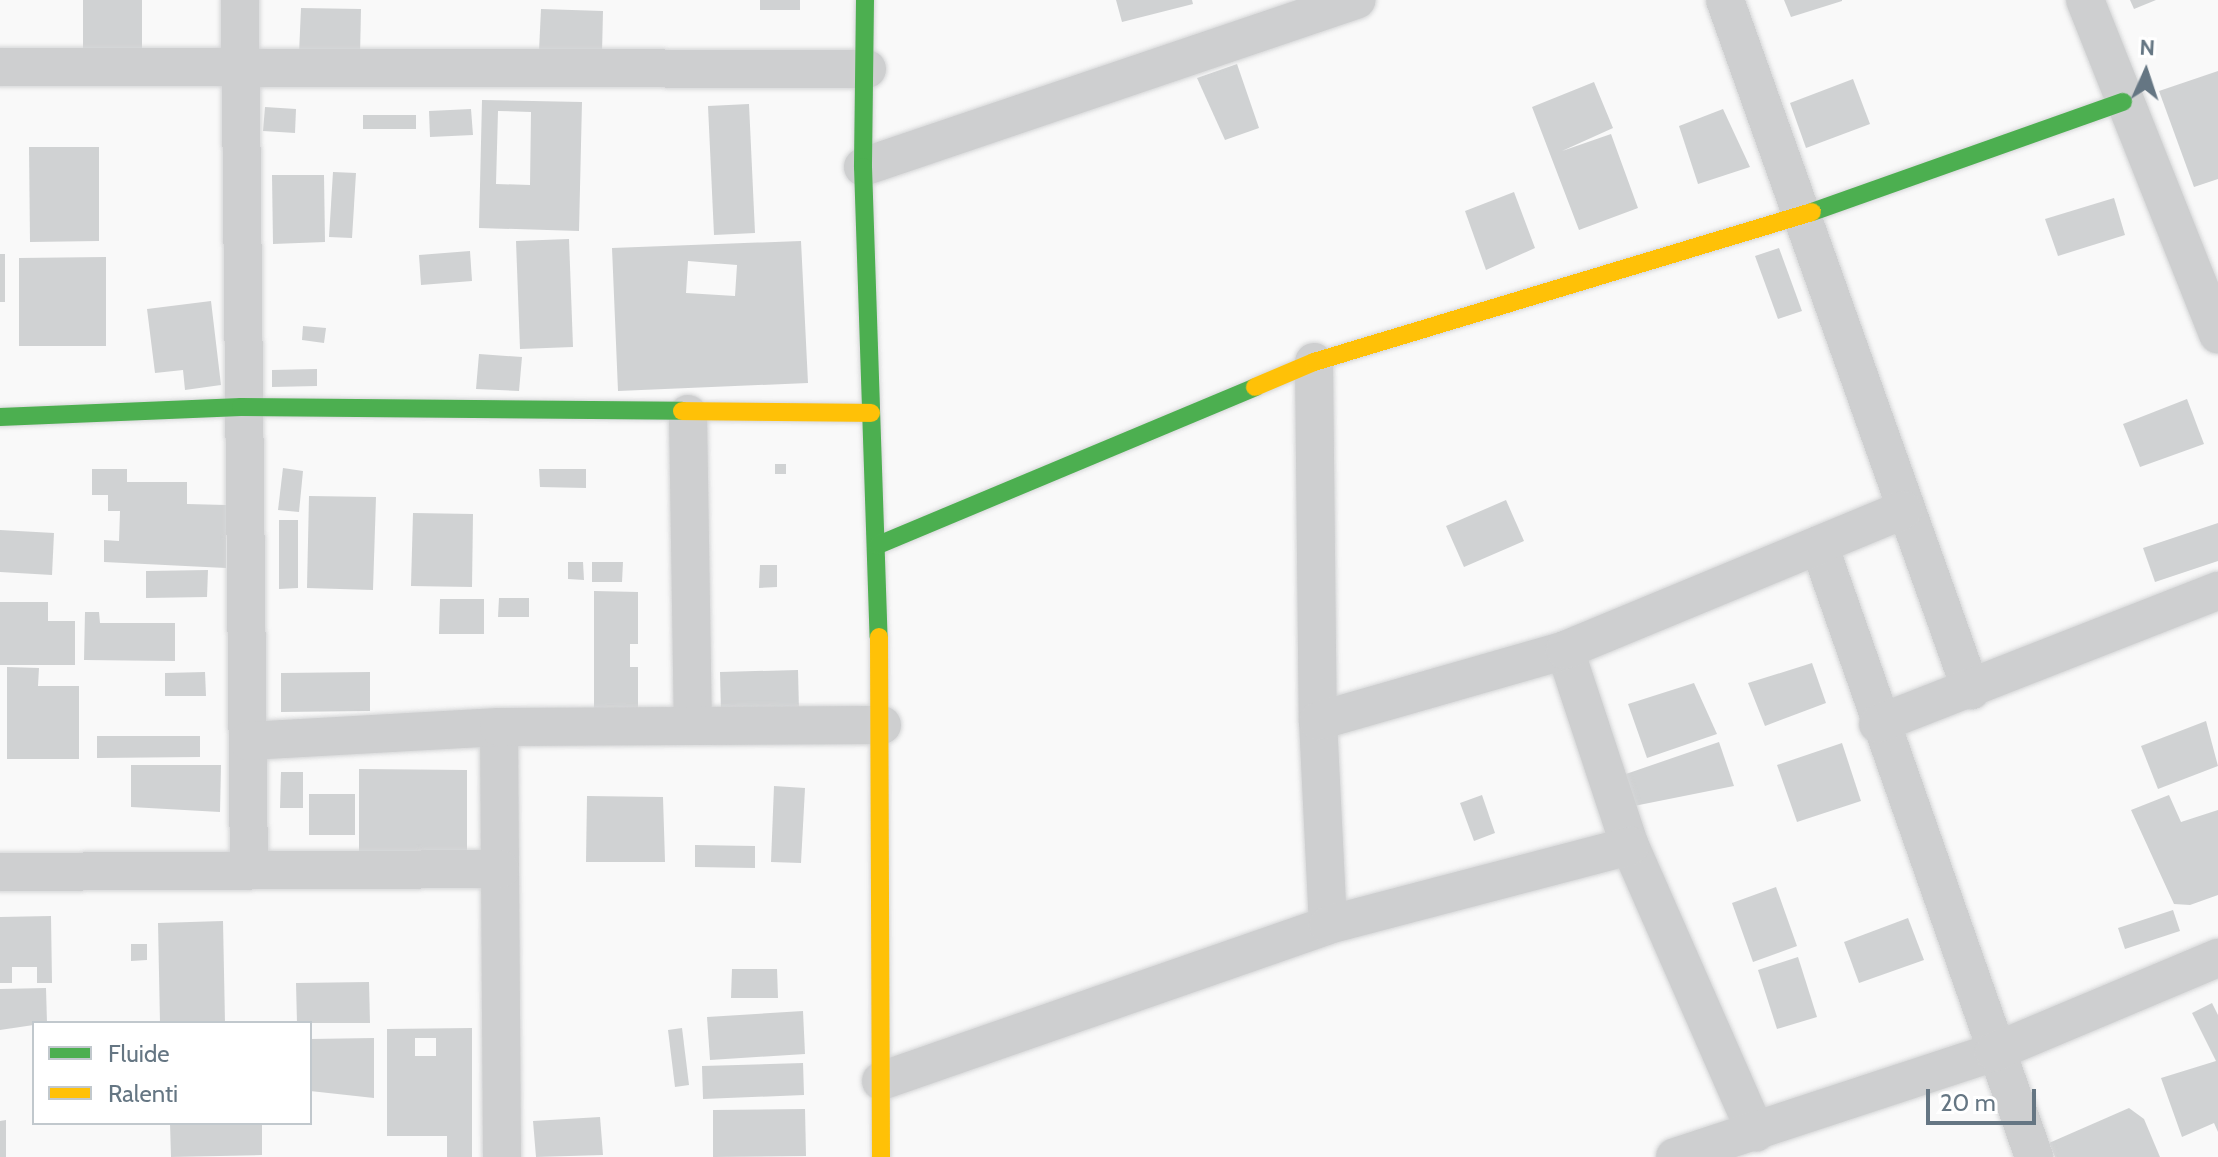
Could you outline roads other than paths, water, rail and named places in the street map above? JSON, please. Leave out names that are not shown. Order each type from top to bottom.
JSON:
[{"type":"street","points":[[240,0],[241,407],[249,867]]},
{"type":"street","points":[[865,0],[867,69],[863,167],[882,725],[881,1157]]},
{"type":"street","points":[[1725,0],[1805,214],[1903,510],[1971,690]]},
{"type":"street","points":[[2085,0],[2123,102],[2218,334]]},
{"type":"street","points":[[863,167],[1337,3]]},
{"type":"street","points":[[0,67],[240,62],[867,69]]},
{"type":"street","points":[[878,545],[1314,362],[1805,214],[2123,102]]},
{"type":"street","points":[[1314,362],[1318,721],[1328,925]]},
{"type":"street","points":[[0,417],[241,407],[688,414],[871,413]]},
{"type":"street","points":[[688,414],[693,726]]},
{"type":"street","points":[[1318,721],[1565,650],[1903,510]]},
{"type":"street","points":[[1819,545],[1878,724],[2034,1157]]},
{"type":"street","points":[[1878,724],[2218,591]]},
{"type":"street","points":[[1565,650],[1630,846],[1756,1133]]},
{"type":"street","points":[[248,741],[499,727],[882,725]]},
{"type":"street","points":[[499,727],[502,1157]]},
{"type":"street","points":[[881,1081],[1328,925],[1630,846]]},
{"type":"street","points":[[0,872],[249,867],[500,869]]},
{"type":"street","points":[[1675,1157],[1756,1133],[1994,1052],[2218,958]]}]
